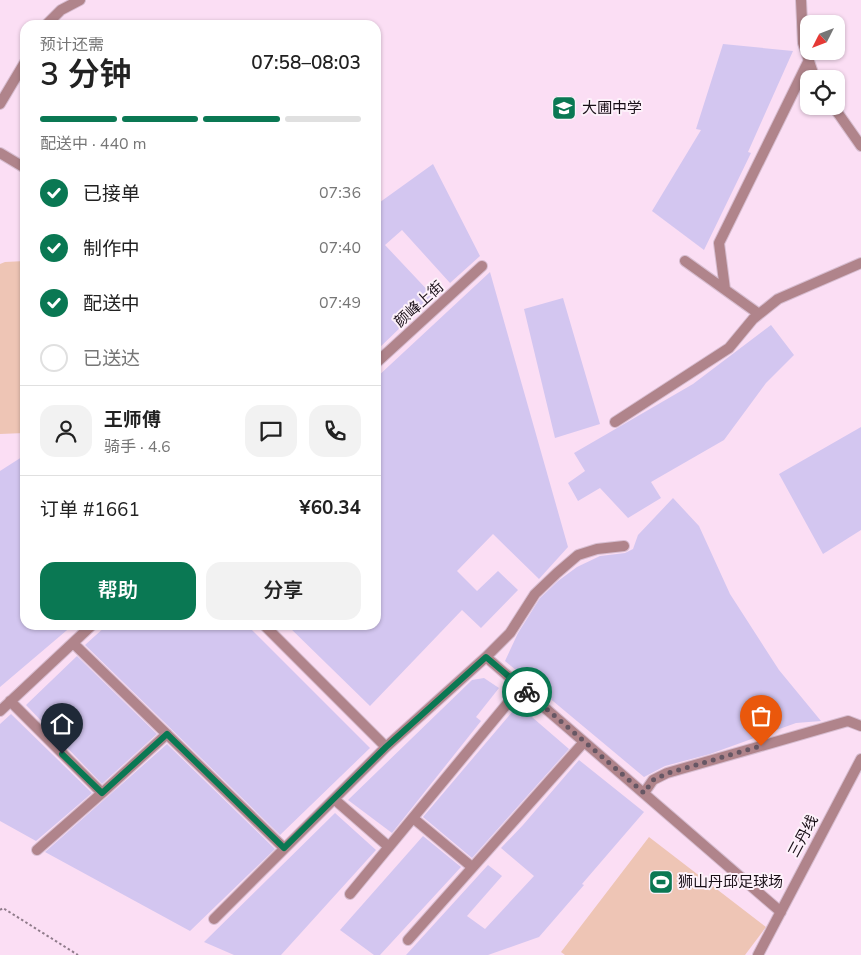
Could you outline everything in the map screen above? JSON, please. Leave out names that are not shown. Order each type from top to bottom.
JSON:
[{"type":"street","points":[[51,20],[61,10],[80,0]]},
{"type":"street","points":[[800,0],[801,15]]},
{"type":"street","points":[[809,60],[812,70]]},
{"type":"street","points":[[725,289],[719,243],[809,60]]},
{"type":"street","points":[[0,104],[20,70]]},
{"type":"street","points":[[839,115],[861,146]]},
{"type":"street","points":[[0,152],[20,165]]},
{"type":"street","points":[[685,261],[759,314]]},
{"type":"street","points":[[615,422],[728,348],[759,314],[778,299],[861,263]]},
{"type":"street","name":"颜峰上街","points":[[381,359],[482,266]]},
{"type":"street","points":[[214,919],[386,747],[510,633],[535,594],[578,555],[597,549],[624,546]]},
{"type":"street","points":[[0,711],[87,630]]},
{"type":"street","points":[[269,630],[386,747]]},
{"type":"street","points":[[73,643],[284,848]]},
{"type":"street","points":[[486,657],[780,912]]},
{"type":"street","points":[[350,894],[521,687]]},
{"type":"street","points":[[10,701],[102,793]]},
{"type":"street","points":[[644,793],[653,780],[668,773],[848,721],[861,726]]},
{"type":"street","points":[[37,850],[167,734]]},
{"type":"street","points":[[408,940],[584,742]]},
{"type":"street","name":"三丹线","points":[[758,955],[861,759]]},
{"type":"street","points":[[334,799],[389,847]]},
{"type":"street","points":[[413,818],[472,867]]},
{"type":"path","points":[[0,910],[3,908],[78,955]]},
{"type":"shaded area","points":[[20,261],[20,433],[0,434],[0,264]]},
{"type":"shaded area","name":"狮山丹邱足球场","points":[[649,837],[766,927],[745,955],[565,955],[561,952]]},
{"type":"building","points":[[723,44],[793,51],[748,152],[751,153],[704,250],[652,211],[701,130],[696,129]]},
{"type":"building","points":[[433,164],[480,256],[450,283],[402,230],[385,245],[433,296],[381,346],[381,201]]},
{"type":"building","points":[[490,272],[568,547],[539,579],[493,534],[457,571],[477,591],[498,571],[518,590],[481,628],[462,610],[370,706],[292,630],[381,630],[381,373]]},
{"type":"building","points":[[563,298],[600,424],[555,438],[524,309]]},
{"type":"building","points":[[771,325],[794,355],[766,383],[724,440],[651,482],[661,498],[628,518],[600,488],[578,501],[568,483],[585,471],[574,453],[693,384]]},
{"type":"building","points":[[861,427],[861,530],[823,554],[779,474]]},
{"type":"building","points":[[20,458],[20,630],[67,630],[0,687],[0,471]]},
{"type":"building","points":[[673,498],[699,526],[730,594],[779,670],[821,721],[796,723],[710,754],[665,766],[644,777],[505,661],[518,633],[540,598],[577,567],[600,556],[625,553],[633,549],[638,535]]},
{"type":"building","points":[[102,630],[252,630],[370,748],[280,835],[85,645]]},
{"type":"building","points":[[77,656],[157,734],[102,784],[26,705]]},
{"type":"building","points":[[484,678],[499,688],[476,717],[481,721],[392,833],[348,800],[472,680]]},
{"type":"building","points":[[518,705],[569,749],[472,858],[423,817]]},
{"type":"building","points":[[11,714],[92,793],[36,841],[0,821],[0,724]]},
{"type":"building","points":[[167,744],[275,849],[190,931],[45,852]]},
{"type":"building","points":[[579,760],[644,812],[539,937],[488,955],[406,955],[488,865],[502,876],[467,916],[485,929],[534,876],[501,848]]},
{"type":"building","points":[[335,813],[376,850],[281,955],[234,955],[204,942]]},
{"type":"building","points":[[423,836],[461,867],[380,955],[374,955],[340,930]]},
{"type":"way so far","points":[[527,692],[644,793],[653,780],[668,773],[761,746]]},
{"type":"place","name":"大圃中学","points":[[564,108]]},
{"type":"place","name":"狮山丹邱足球场","points":[[661,882]]},
{"type":"route","points":[[62,754],[102,793],[167,734],[284,848],[386,747],[486,657],[527,692]]}]
